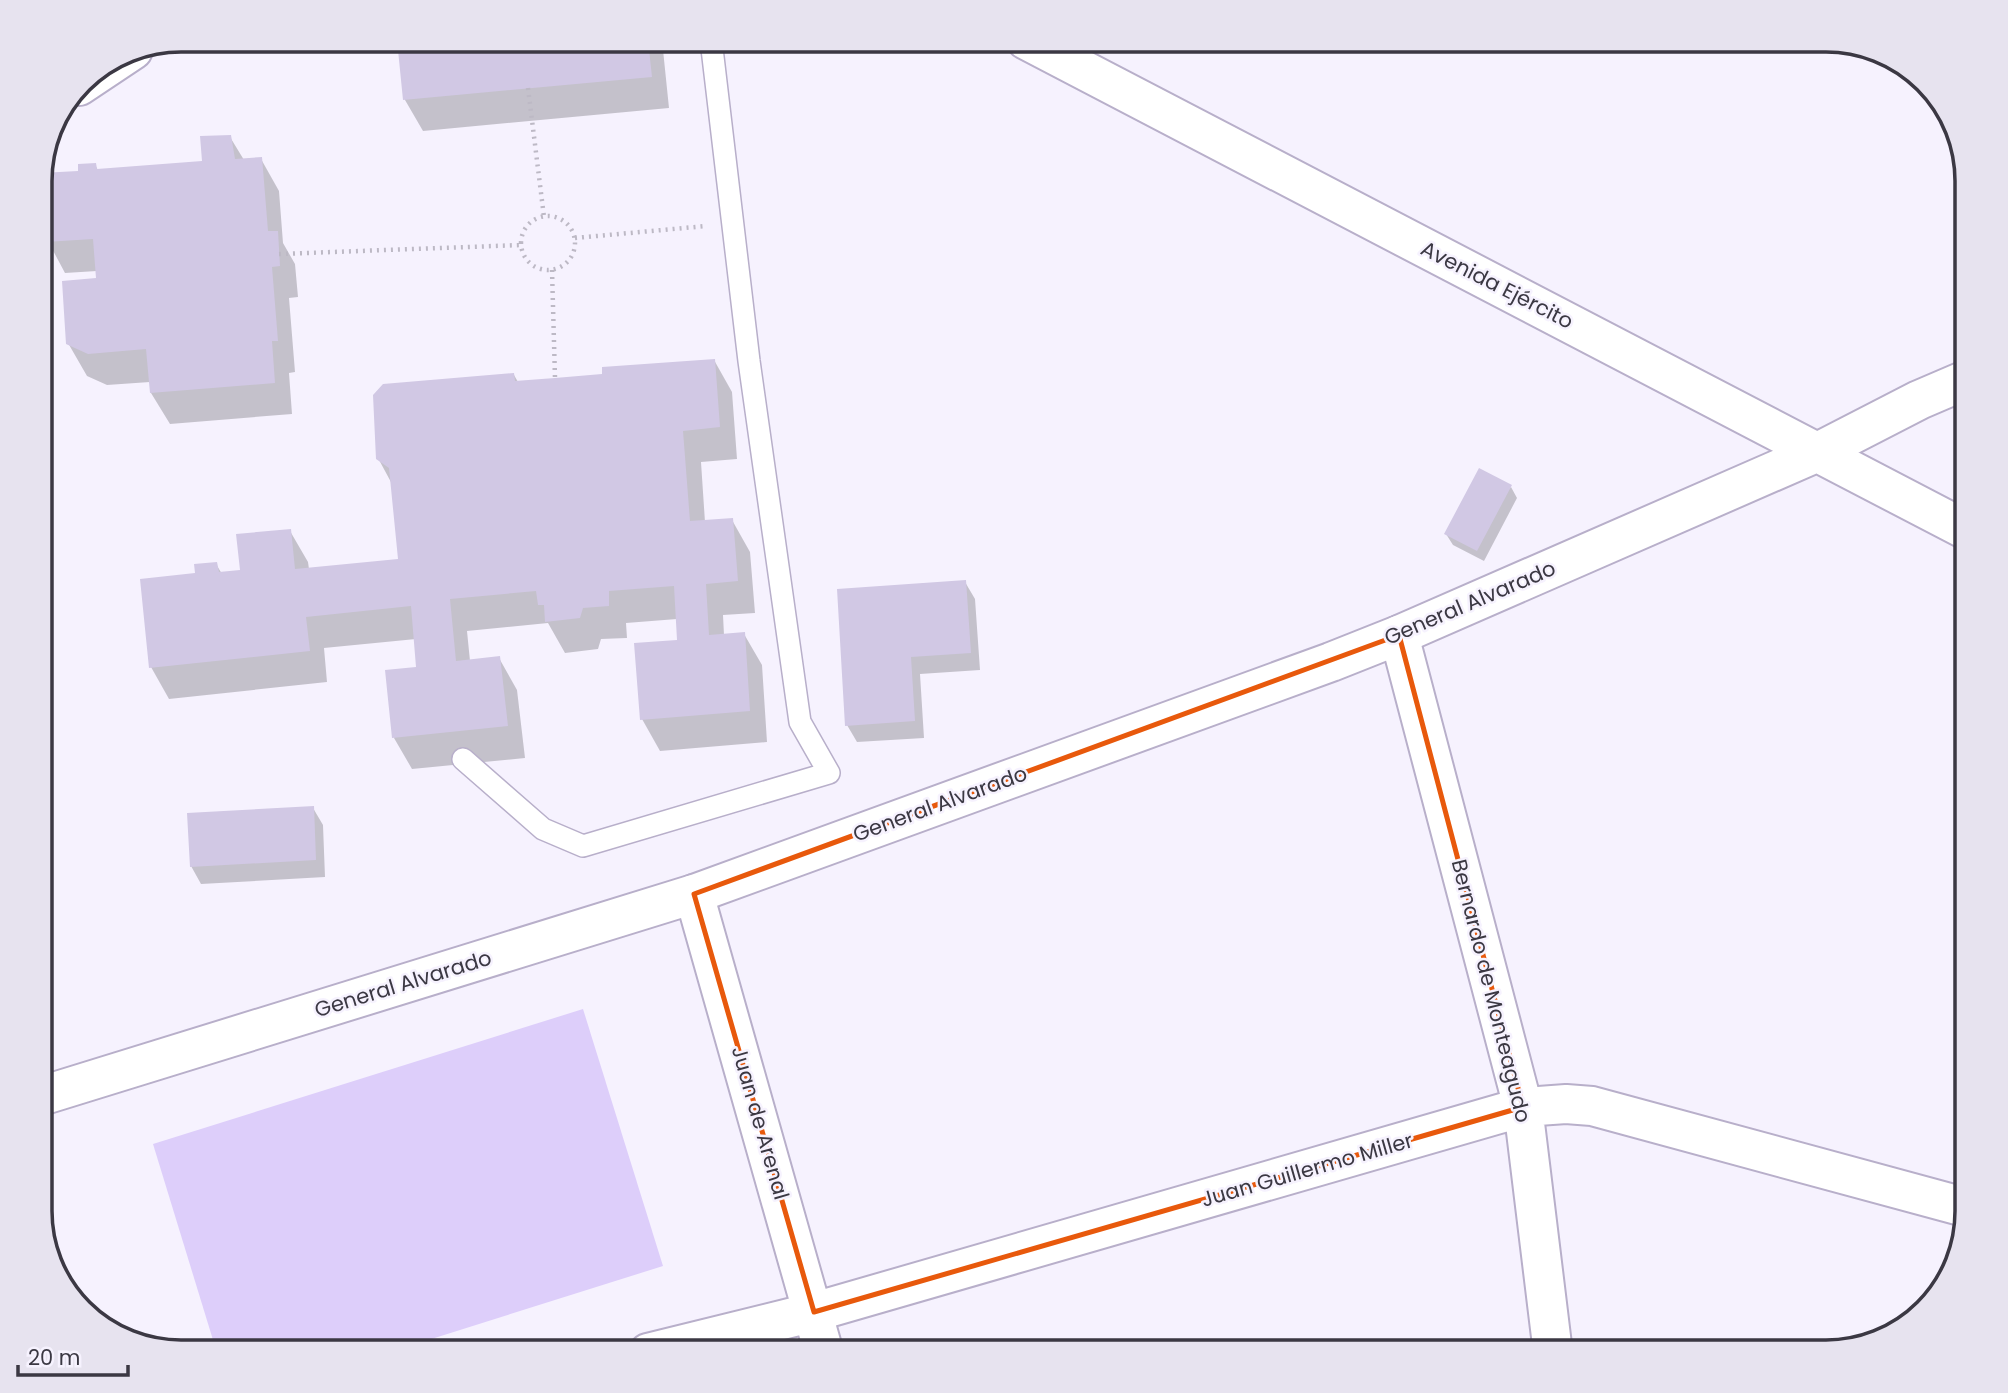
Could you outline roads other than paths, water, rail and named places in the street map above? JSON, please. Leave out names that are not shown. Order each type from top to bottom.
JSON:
[{"type":"street","name":"Avenida Ejército","points":[[1049,52],[1955,524]]},
{"type":"street","name":"General Alvarado","points":[[53,1092],[694,894],[1331,662],[1399,635],[1818,452],[1955,385]]},
{"type":"street","name":"Bernardo de Monteagudo","points":[[1399,635],[1523,1107],[1551,1340]]},
{"type":"street","name":"Juan de Arenal","points":[[694,894],[821,1340]]},
{"type":"street","name":"Juan Guillermo Miller","points":[[701,1340],[814,1312],[1523,1107],[1566,1104],[1592,1106],[1955,1204]]},
{"type":"lane","points":[[463,759],[543,829],[583,846],[829,773],[800,722],[748,361],[712,52]]}]
